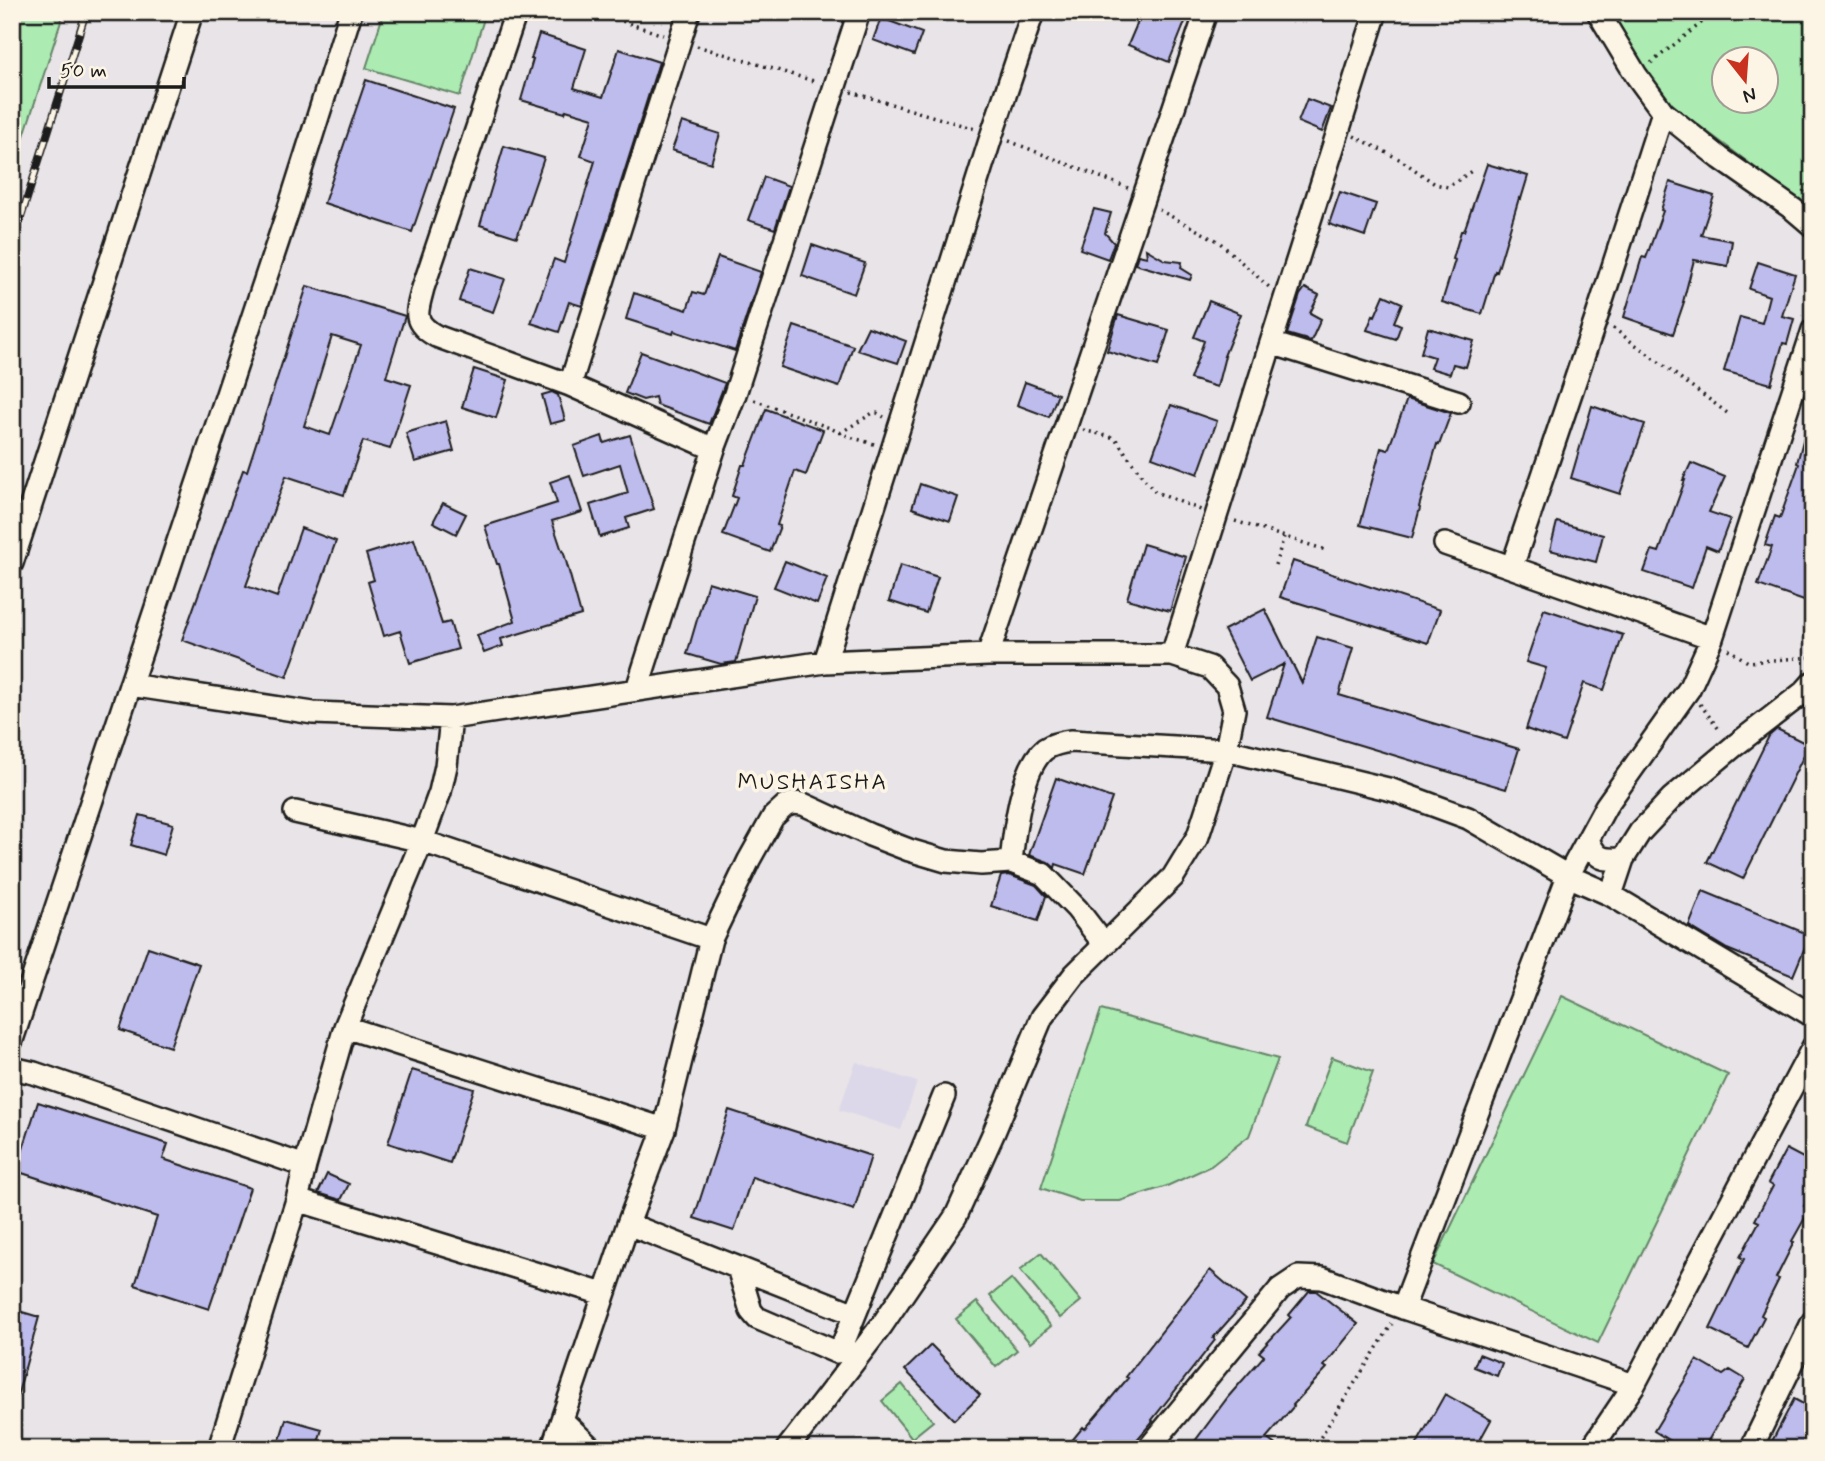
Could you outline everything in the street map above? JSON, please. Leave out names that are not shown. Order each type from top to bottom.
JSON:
[{"type":"street","points":[[12,563],[192,12]]},
{"type":"street","points":[[12,1041],[351,12]]},
{"type":"street","points":[[516,12],[423,288],[418,320],[425,329],[436,335],[570,385],[714,449]]},
{"type":"street","points":[[570,385],[689,12]]},
{"type":"street","points":[[637,690],[859,12]]},
{"type":"street","points":[[825,662],[1033,12]]},
{"type":"street","points":[[988,655],[1206,12]]},
{"type":"street","points":[[1172,655],[1376,12]]},
{"type":"street","points":[[1598,12],[1636,75],[1663,112],[1720,158],[1813,226]]},
{"type":"street","points":[[1512,567],[1663,112]]},
{"type":"street","points":[[1403,1308],[1568,876],[1606,806],[1689,690],[1712,638],[1813,330]]},
{"type":"street","points":[[1271,343],[1459,402]]},
{"type":"street","points":[[1445,544],[1712,638]]},
{"type":"street","points":[[130,685],[313,713],[451,718],[825,662],[988,655],[1172,655],[1209,667],[1227,687],[1234,710],[1226,750],[1198,836],[1173,877],[1074,975],[1042,1017],[956,1216],[883,1325],[788,1449]]},
{"type":"street","points":[[1611,895],[1623,859],[1640,832],[1672,798],[1813,682]]},
{"type":"street","points":[[219,1449],[297,1200],[345,1027],[440,792],[446,766],[451,718]]},
{"type":"street","points":[[1011,862],[1015,826],[1031,768],[1047,748],[1071,741],[1226,750],[1392,790],[1468,818],[1568,876],[1611,895],[1813,1016]]},
{"type":"street","points":[[552,1449],[628,1224],[664,1129],[711,939],[749,860],[773,817],[785,806],[803,804],[870,835],[946,861],[981,864],[1011,862],[1043,874],[1077,909],[1104,944]]},
{"type":"street","points":[[295,813],[422,841],[711,939]]},
{"type":"street","points":[[1588,840],[1594,853],[1607,859],[1623,859]]},
{"type":"street","points":[[345,1027],[664,1129]]},
{"type":"street","points":[[1591,1449],[1634,1385],[1813,1047]]},
{"type":"street","points":[[12,1068],[34,1073],[305,1166]]},
{"type":"street","points":[[737,1268],[751,1311],[757,1318],[836,1352],[842,1348],[944,1096]]},
{"type":"street","points":[[297,1200],[604,1294]]},
{"type":"street","points":[[628,1224],[855,1314]]},
{"type":"street","points":[[1148,1449],[1280,1289],[1298,1277],[1322,1278],[1403,1308],[1634,1385]]},
{"type":"street","points":[[1751,1449],[1813,1321]]},
{"type":"street","points":[[562,1420],[592,1449]]},
{"type":"path","points":[[596,12],[992,134],[1145,194],[1161,213],[1218,241],[1285,301]]},
{"type":"path","points":[[1636,75],[1715,12]]},
{"type":"path","points":[[1340,129],[1401,160],[1435,184],[1448,187],[1473,170]]},
{"type":"path","points":[[1597,316],[1730,415]]},
{"type":"path","points":[[735,394],[869,443],[893,445]]},
{"type":"path","points":[[840,433],[876,413],[900,424]]},
{"type":"path","points":[[1065,426],[1115,438],[1155,492],[1216,516],[1326,550]]},
{"type":"path","points":[[1275,565],[1284,537]]},
{"type":"path","points":[[1712,638],[1748,663],[1813,657]]},
{"type":"path","points":[[1689,690],[1733,747]]},
{"type":"path","points":[[1314,1449],[1403,1308]]},
{"type":"shaded area","points":[[856,1062],[917,1082],[901,1130],[839,1110]]},
{"type":"green space","points":[[12,12],[64,12],[12,173]]},
{"type":"green space","points":[[384,12],[486,12],[460,96],[366,68]]},
{"type":"green space","points":[[1601,12],[1813,12],[1813,211],[1669,103]]},
{"type":"green space","points":[[1562,996],[1728,1075],[1598,1343],[1433,1264]]},
{"type":"green space","points":[[1101,1010],[1278,1059],[1249,1136],[1211,1166],[1167,1186],[1120,1201],[1080,1201],[1041,1188]]},
{"type":"green space","points":[[1332,1057],[1373,1072],[1347,1142],[1306,1127]]},
{"type":"green space","points":[[1041,1253],[1081,1301],[1060,1318],[1020,1270]]},
{"type":"green space","points":[[1011,1279],[1051,1326],[1030,1343],[990,1296]]},
{"type":"green space","points":[[977,1302],[1017,1350],[996,1367],[956,1319]]},
{"type":"green space","points":[[902,1384],[933,1421],[912,1438],[882,1401]]},
{"type":"building","points":[[1142,12],[1189,12],[1169,62],[1128,45]]},
{"type":"building","points":[[881,18],[922,33],[914,55],[873,40]]},
{"type":"building","points":[[539,34],[586,49],[574,88],[603,97],[619,49],[659,62],[582,306],[569,302],[559,332],[531,323],[554,259],[564,263],[595,161],[581,156],[593,118],[521,100]]},
{"type":"building","points":[[366,80],[454,109],[412,232],[324,203]]},
{"type":"building","points":[[1307,99],[1331,108],[1322,132],[1298,122]]},
{"type":"building","points":[[682,122],[720,134],[711,163],[672,150]]},
{"type":"building","points":[[504,146],[544,158],[517,237],[480,225]]},
{"type":"building","points":[[1487,164],[1528,176],[1482,314],[1442,302],[1461,231],[1464,231]]},
{"type":"building","points":[[764,177],[789,186],[775,229],[748,220]]},
{"type":"building","points":[[1670,182],[1714,196],[1701,235],[1732,241],[1728,266],[1694,260],[1673,334],[1624,317],[1642,257],[1646,258],[1663,211],[1661,210]]},
{"type":"building","points":[[1340,192],[1376,204],[1365,236],[1329,224]]},
{"type":"building","points":[[1094,209],[1111,213],[1105,233],[1114,243],[1108,259],[1080,249]]},
{"type":"building","points":[[812,245],[865,263],[854,294],[802,276]]},
{"type":"building","points":[[1146,249],[1165,260],[1182,262],[1181,268],[1192,275],[1190,280],[1135,264],[1138,255],[1147,257]]},
{"type":"building","points":[[718,257],[761,272],[735,351],[626,319],[634,293],[687,310],[693,292],[704,295]]},
{"type":"building","points":[[1758,262],[1795,274],[1782,316],[1794,319],[1787,344],[1783,343],[1771,384],[1724,371],[1740,317],[1762,323],[1769,296],[1749,289]]},
{"type":"building","points":[[470,268],[505,279],[493,312],[459,301]]},
{"type":"building","points":[[307,286],[405,316],[386,377],[411,385],[390,449],[363,441],[344,495],[286,476],[246,586],[277,597],[301,528],[336,541],[287,677],[182,640],[243,470],[247,471]],"holes":[[[332,336],[361,345],[330,435],[304,426]]]},
{"type":"building","points":[[1305,288],[1319,295],[1310,313],[1321,319],[1311,341],[1287,334],[1300,295]]},
{"type":"building","points":[[1384,295],[1402,303],[1394,322],[1401,325],[1396,339],[1367,330]]},
{"type":"building","points":[[1209,301],[1241,314],[1224,356],[1217,387],[1190,379],[1204,341],[1194,337]]},
{"type":"building","points":[[1118,315],[1169,330],[1158,366],[1107,351]]},
{"type":"building","points":[[794,326],[853,346],[839,387],[780,367]]},
{"type":"building","points":[[868,327],[906,341],[898,363],[857,350]]},
{"type":"building","points":[[1428,328],[1474,341],[1466,367],[1453,364],[1450,374],[1430,368],[1434,357],[1421,353]]},
{"type":"building","points":[[641,352],[725,383],[709,424],[657,405],[655,397],[643,400],[625,393]]},
{"type":"building","points":[[474,369],[508,380],[496,418],[462,407]]},
{"type":"building","points":[[1025,382],[1058,394],[1049,417],[1017,405]]},
{"type":"building","points":[[552,392],[558,395],[565,420],[550,424],[542,395]]},
{"type":"building","points":[[1407,399],[1451,413],[1439,445],[1437,444],[1412,538],[1360,525],[1381,448],[1388,450]]},
{"type":"building","points":[[1171,405],[1217,421],[1198,474],[1152,457]]},
{"type":"building","points":[[1592,406],[1645,424],[1620,494],[1571,478]]},
{"type":"building","points":[[766,409],[823,430],[806,475],[795,471],[770,552],[723,535],[737,498],[732,496],[742,465],[745,465]]},
{"type":"building","points":[[446,421],[454,451],[415,462],[406,433]]},
{"type":"building","points":[[1808,422],[1813,423],[1813,549],[1805,573],[1813,577],[1804,601],[1758,585],[1772,547],[1765,545],[1775,516],[1780,518],[1799,464],[1797,463]]},
{"type":"building","points":[[630,435],[654,509],[626,518],[629,528],[600,537],[590,505],[628,493],[620,464],[584,476],[574,446],[602,436],[604,443]]},
{"type":"building","points":[[1691,463],[1725,477],[1709,512],[1730,519],[1718,551],[1706,546],[1692,588],[1644,572],[1652,550],[1659,552]]},
{"type":"building","points":[[570,475],[582,512],[552,521],[581,615],[501,639],[503,646],[484,653],[477,635],[515,621],[485,526],[557,503],[550,482]]},
{"type":"building","points":[[920,484],[958,497],[950,521],[912,508]]},
{"type":"building","points":[[443,503],[466,514],[456,534],[433,522]]},
{"type":"building","points":[[1557,522],[1603,535],[1596,562],[1550,550]]},
{"type":"building","points":[[414,539],[442,624],[450,622],[458,649],[410,663],[400,631],[384,636],[368,582],[374,580],[366,554]]},
{"type":"building","points":[[1143,544],[1186,557],[1170,611],[1127,599]]},
{"type":"building","points":[[785,561],[827,578],[817,604],[774,587]]},
{"type":"building","points":[[1293,561],[1440,610],[1428,643],[1280,597]]},
{"type":"building","points":[[900,565],[938,577],[926,613],[889,601]]},
{"type":"building","points":[[708,582],[755,596],[736,662],[721,664],[687,654]]},
{"type":"building","points":[[1265,609],[1302,683],[1317,637],[1353,648],[1339,695],[1519,749],[1506,789],[1267,717],[1284,664],[1250,681],[1224,630]]},
{"type":"building","points":[[1544,609],[1623,635],[1604,690],[1584,683],[1564,742],[1526,729],[1546,668],[1526,662]]},
{"type":"building","points":[[1777,729],[1809,745],[1743,879],[1707,862],[1769,736]]},
{"type":"building","points":[[1056,778],[1112,798],[1085,874],[1056,864],[1055,868],[1048,862],[1029,855]]},
{"type":"building","points":[[140,815],[173,824],[164,855],[131,845]]},
{"type":"building","points":[[1009,875],[1036,885],[1046,896],[1038,921],[991,906],[1001,876]]},
{"type":"building","points":[[1703,891],[1810,935],[1793,976],[1727,949],[1689,926]]},
{"type":"building","points":[[148,947],[199,964],[170,1047],[120,1030]]},
{"type":"building","points":[[412,1070],[474,1089],[450,1163],[388,1143]]},
{"type":"building","points":[[38,1102],[168,1144],[163,1159],[250,1188],[209,1309],[135,1285],[157,1217],[16,1171]]},
{"type":"building","points":[[729,1110],[871,1156],[854,1210],[752,1177],[734,1231],[694,1218]]},
{"type":"building","points":[[1786,1149],[1813,1163],[1813,1189],[1804,1206],[1810,1209],[1792,1241],[1794,1242],[1776,1278],[1779,1279],[1761,1315],[1764,1317],[1748,1348],[1710,1329],[1744,1259],[1740,1257],[1759,1222],[1755,1220],[1773,1186],[1768,1183]]},
{"type":"building","points":[[327,1174],[349,1184],[341,1200],[318,1193]]},
{"type":"building","points":[[1210,1270],[1246,1301],[1213,1338],[1215,1340],[1153,1421],[1129,1449],[1065,1449],[1128,1378],[1126,1377]]},
{"type":"building","points":[[1309,1291],[1316,1291],[1358,1324],[1324,1366],[1327,1368],[1266,1438],[1281,1449],[1189,1449],[1228,1397],[1264,1356],[1259,1352],[1291,1317],[1289,1315]]},
{"type":"building","points":[[12,1309],[39,1317],[17,1397],[12,1396]]},
{"type":"building","points":[[931,1345],[980,1395],[954,1420],[905,1370]]},
{"type":"building","points":[[1479,1354],[1502,1363],[1497,1376],[1474,1367]]},
{"type":"building","points":[[1697,1360],[1723,1375],[1730,1370],[1745,1379],[1703,1449],[1683,1449],[1654,1431]]},
{"type":"building","points":[[1445,1394],[1491,1420],[1475,1449],[1414,1449]]},
{"type":"building","points":[[1794,1399],[1813,1409],[1813,1449],[1768,1449]]},
{"type":"building","points":[[286,1419],[322,1429],[316,1449],[277,1449]]},
{"type":"railway","points":[[12,246],[86,12]]},
{"type":"district","name":"MUSHAISHA","points":[[813,783]]}]
